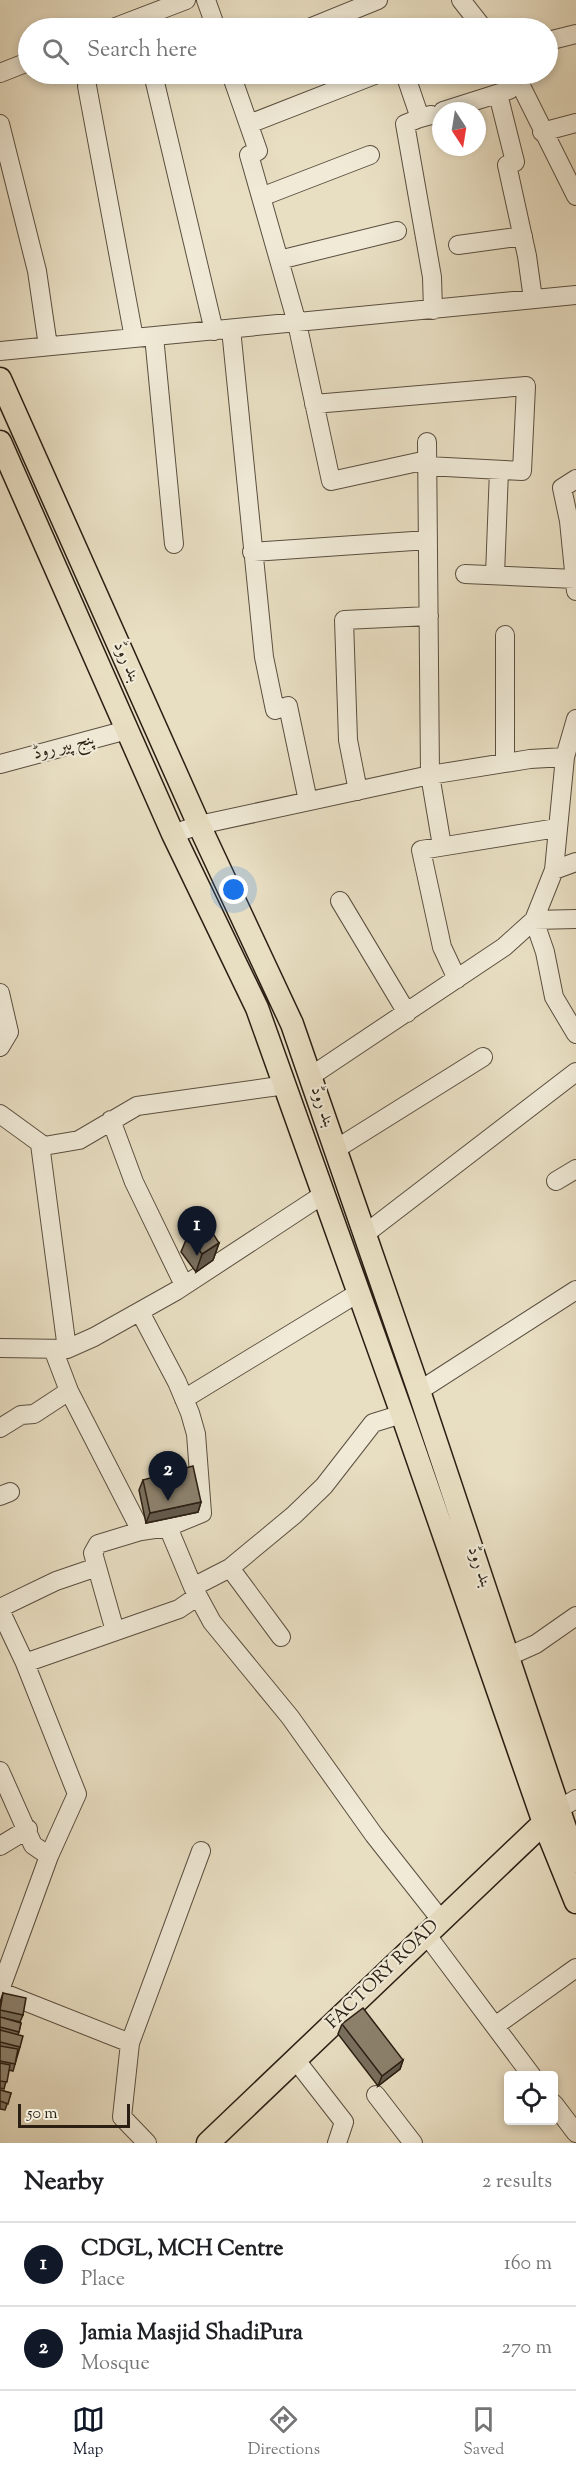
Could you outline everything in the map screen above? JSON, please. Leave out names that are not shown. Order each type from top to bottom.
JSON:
[{"type":"main road","name":"بند روڈ","points":[[0,379],[199,825],[284,1004],[419,1391],[576,1861]]},
{"type":"main road","name":"بند روڈ","points":[[0,442],[173,834],[244,978],[286,1085],[402,1414],[560,1810],[576,1902]]},
{"type":"main road","name":"FACTORY ROAD","points":[[208,2143],[433,1927],[560,1810]]},
{"type":"street","points":[[139,18],[186,0]]},
{"type":"street","points":[[206,0],[212,18]]},
{"type":"street","points":[[334,18],[378,0]]},
{"type":"street","points":[[461,0],[475,18]]},
{"type":"street","points":[[558,38],[576,34]]},
{"type":"street","points":[[0,73],[18,66]]},
{"type":"street","points":[[156,84],[222,330],[264,657],[275,710],[288,706],[308,801]]},
{"type":"street","points":[[235,84],[258,151],[249,155],[297,323],[314,404],[331,481],[427,456],[499,470],[522,471],[526,386],[314,404]]},
{"type":"street","points":[[249,124],[351,84]]},
{"type":"street","points":[[408,84],[420,118]]},
{"type":"street","points":[[472,102],[498,94],[512,84]]},
{"type":"street","points":[[520,84],[576,196]]},
{"type":"street","points":[[87,86],[134,338]]},
{"type":"street","points":[[498,94],[515,162],[507,165],[523,236],[533,299]]},
{"type":"street","points":[[432,114],[405,124],[432,277],[433,310]]},
{"type":"street","points":[[542,132],[576,123]]},
{"type":"street","points":[[0,124],[37,271],[48,346]]},
{"type":"street","points":[[261,197],[370,155]]},
{"type":"street","points":[[279,260],[397,231]]},
{"type":"street","points":[[458,245],[523,236]]},
{"type":"street","points":[[0,351],[576,295]]},
{"type":"street","points":[[154,336],[174,544]]},
{"type":"street","points":[[427,456],[430,775],[442,846]]},
{"type":"street","points":[[495,575],[499,470]]},
{"type":"street","points":[[576,479],[562,488],[574,539],[576,591]]},
{"type":"street","points":[[252,552],[428,540]]},
{"type":"street","points":[[465,574],[576,579]]},
{"type":"street","points":[[358,791],[348,740],[344,620],[429,616]]},
{"type":"street","points":[[505,635],[505,763]]},
{"type":"street","points":[[311,1076],[504,947],[534,920],[554,870],[557,828],[569,784],[565,757],[576,719]]},
{"type":"street","name":"پنج پیر روڈ","points":[[0,764],[127,730]]},
{"type":"street","points":[[173,834],[199,825],[430,775],[505,763],[565,757]]},
{"type":"street","points":[[458,979],[442,947],[421,850],[557,828]]},
{"type":"street","points":[[554,870],[576,862]]},
{"type":"street","points":[[340,901],[407,1013]]},
{"type":"street","points":[[534,920],[576,919]]},
{"type":"street","points":[[534,920],[554,997],[576,1034]]},
{"type":"street","points":[[0,993],[9,1032],[0,1047]]},
{"type":"street","points":[[336,1149],[483,1057]]},
{"type":"street","points":[[365,1234],[576,1072]]},
{"type":"street","points":[[0,1113],[40,1144],[79,1140],[137,1106],[286,1085]]},
{"type":"street","points":[[111,1120],[143,1202],[184,1285]]},
{"type":"street","points":[[40,1144],[60,1349],[69,1391],[141,1531]]},
{"type":"street","points":[[556,1181],[576,1169]]},
{"type":"street","points":[[0,1348],[60,1349],[140,1312],[324,1194]]},
{"type":"street","points":[[419,1391],[576,1290]]},
{"type":"street","points":[[184,1399],[358,1293]]},
{"type":"street","points":[[115,1631],[93,1553],[98,1544],[141,1531],[168,1527],[202,1513],[196,1434],[184,1399],[140,1312]]},
{"type":"street","points":[[0,1428],[21,1415],[34,1413],[69,1391]]},
{"type":"street","points":[[25,1663],[179,1609],[196,1592],[230,1568],[324,1486],[373,1423],[402,1414]]},
{"type":"street","points":[[168,1527],[196,1592],[212,1622],[290,1718],[374,1835],[495,2026],[528,2071]]},
{"type":"street","points":[[97,1567],[56,1581],[0,1609],[25,1663],[77,1794],[49,1856],[0,1990],[130,2043]]},
{"type":"street","points":[[230,1568],[281,1638]]},
{"type":"street","points":[[509,1656],[536,1644],[576,1616]]},
{"type":"street","points":[[0,1771],[28,1829],[33,1845],[49,1856]]},
{"type":"street","points":[[0,1846],[28,1829]]},
{"type":"street","points":[[147,2143],[122,2117],[130,2043],[201,1851]]},
{"type":"street","points":[[495,2026],[576,1968]]},
{"type":"street","points":[[295,2059],[344,2122],[337,2143]]},
{"type":"street","points":[[376,2095],[413,2143]]},
{"type":"street","points":[[558,2109],[576,2133]]},
{"type":"building","points":[[205,1221],[219,1243],[202,1254],[188,1235]]},
{"type":"building","points":[[193,1466],[201,1502],[150,1513],[143,1480]]},
{"type":"building","points":[[3,1993],[26,1998],[23,2015],[0,2010]]},
{"type":"building","points":[[363,2008],[403,2060],[382,2076],[342,2024]]},
{"type":"building","points":[[0,2017],[21,2023],[19,2032],[0,2027]]},
{"type":"building","points":[[0,2030],[23,2036],[20,2047],[0,2042]]},
{"type":"building","points":[[0,2046],[18,2049],[15,2064],[0,2061]]},
{"type":"building","points":[[0,2063],[10,2065],[7,2082],[0,2081]]},
{"type":"building","points":[[0,2090],[11,2093],[8,2104],[0,2101]]},
{"type":"place","name":"CDGL, MCH Centre","points":[[197,1256]]},
{"type":"place","name":"Jamia Masjid ShadiPura","points":[[168,1501]]}]
